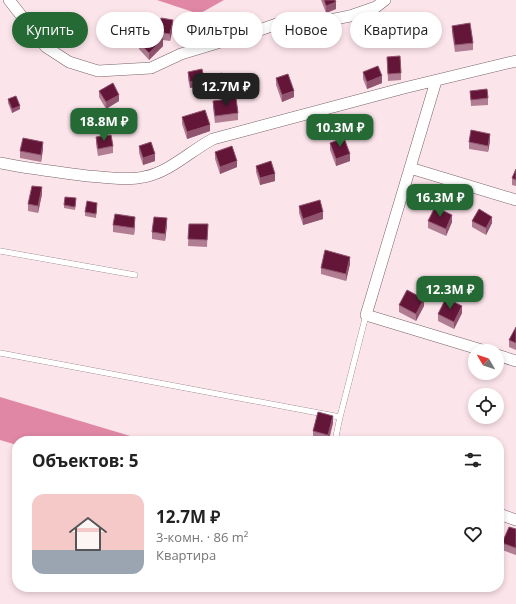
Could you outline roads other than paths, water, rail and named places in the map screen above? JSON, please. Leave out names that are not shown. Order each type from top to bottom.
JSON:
[{"type":"street","points":[[9,0],[46,47],[69,62],[98,71],[151,68],[181,54],[285,21],[325,21],[350,16],[376,6],[385,0]]},
{"type":"street","points":[[0,164],[117,179],[143,178],[166,169],[213,139],[404,88],[516,61]]},
{"type":"street","points":[[436,81],[366,315],[468,346]]},
{"type":"street","points":[[410,168],[516,200]]},
{"type":"street","points":[[504,357],[516,361]]},
{"type":"street","points":[[504,516],[516,520]]},
{"type":"lane","points":[[0,251],[135,275]]},
{"type":"lane","points":[[336,436],[366,315]]},
{"type":"lane","points":[[0,353],[340,416]]}]
